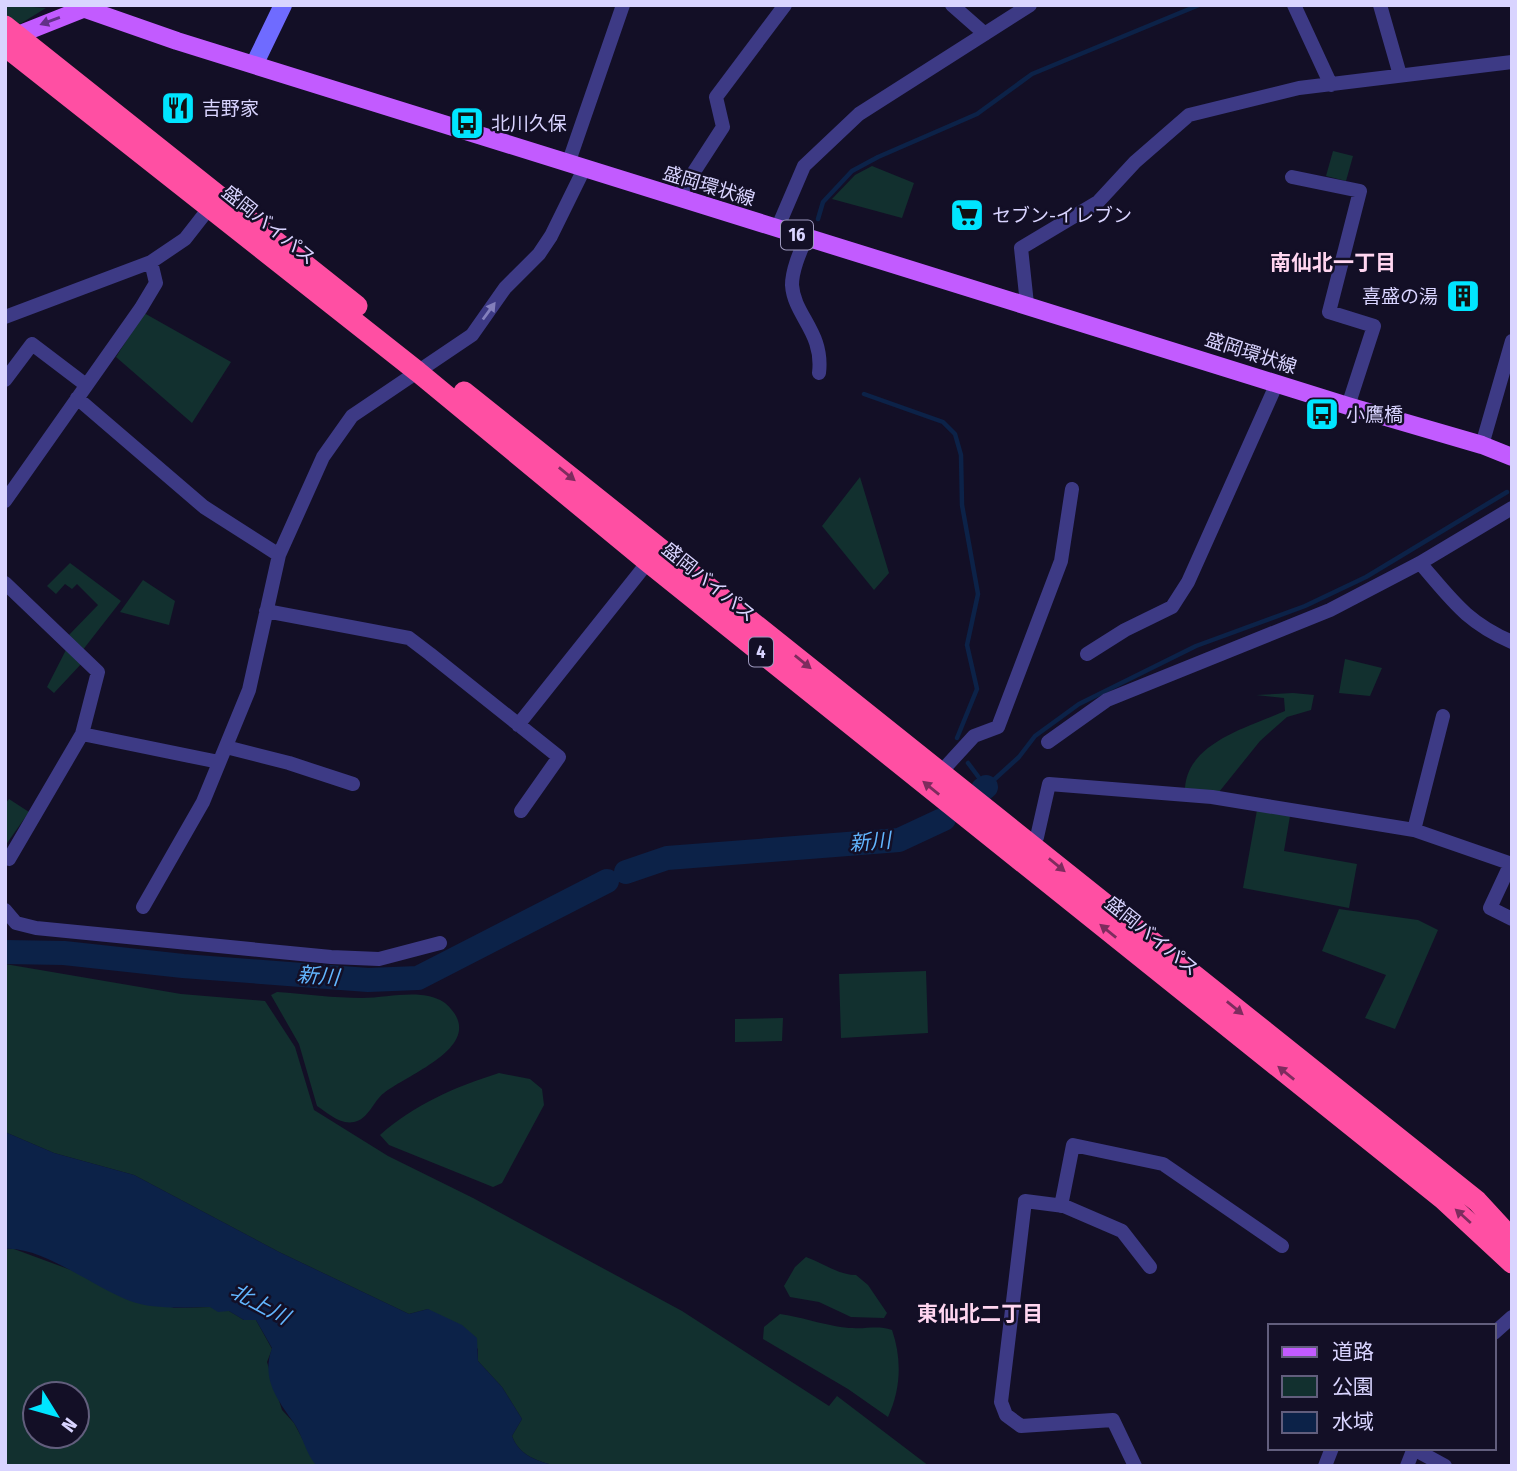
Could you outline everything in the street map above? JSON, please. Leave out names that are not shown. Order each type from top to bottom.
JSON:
[{"type":"highway","name":"盛岡バイパス","points":[[8,36],[210,208],[429,365],[648,562],[1463,1215],[1512,1263]]},
{"type":"highway","name":"盛岡バイパス","points":[[8,36],[429,365],[941,772],[1477,1201],[1512,1239]]},
{"type":"main road","name":"盛岡環状線","points":[[8,36],[78,7],[577,171],[677,198],[1027,304],[1348,406],[1482,445],[1512,457]]},
{"type":"street","points":[[255,63],[283,5]]},
{"type":"street","points":[[143,907],[203,802],[249,690],[279,555],[323,457],[352,415],[472,335],[505,288],[539,254],[577,171],[623,5]]},
{"type":"street","points":[[677,198],[723,127],[716,97],[785,5]]},
{"type":"street","points":[[952,5],[985,34]]},
{"type":"street","points":[[777,229],[804,166],[859,114],[1030,5]]},
{"type":"street","points":[[1294,5],[1331,85]]},
{"type":"street","points":[[1380,5],[1400,75]]},
{"type":"street","points":[[1027,304],[1021,248],[1098,202],[1135,162],[1188,115],[1299,88],[1512,62]]},
{"type":"street","points":[[1292,177],[1360,191],[1329,312],[1374,326],[1348,406]]},
{"type":"street","points":[[6,316],[151,261],[185,239],[210,208]]},
{"type":"street","points":[[806,238],[792,284],[821,358],[819,373]]},
{"type":"street","points":[[6,500],[156,283],[151,261]]},
{"type":"street","points":[[1482,445],[1507,368],[1512,341]]},
{"type":"street","points":[[5,380],[32,344],[86,385]]},
{"type":"street","points":[[1087,654],[1125,630],[1172,607],[1188,582],[1277,383]]},
{"type":"street","points":[[77,398],[204,507],[279,555]]},
{"type":"street","points":[[941,772],[974,736],[998,727],[1061,561],[1072,489]]},
{"type":"street","points":[[1048,742],[1107,700],[1330,610],[1420,563],[1512,508]]},
{"type":"street","points":[[518,725],[648,562]]},
{"type":"street","points":[[1420,563],[1461,611],[1482,629],[1512,642]]},
{"type":"street","points":[[5,583],[98,672],[82,734],[7,858],[5,874]]},
{"type":"street","points":[[266,611],[408,638],[559,757],[521,811]]},
{"type":"street","points":[[1414,830],[1443,716]]},
{"type":"street","points":[[82,734],[219,762]]},
{"type":"street","points":[[226,747],[289,763],[352,784]]},
{"type":"street","points":[[1031,845],[1037,838],[1049,785],[1212,797],[1414,830],[1512,864],[1490,908],[1512,919]]},
{"type":"street","points":[[5,910],[16,923],[36,928],[331,957],[379,959],[440,943]]},
{"type":"street","points":[[1061,1206],[1073,1145],[1163,1164],[1282,1246]]},
{"type":"street","points":[[1135,1466],[1113,1420],[1021,1426],[1006,1415],[1001,1402],[1025,1200],[1061,1206],[1122,1231],[1150,1267]]},
{"type":"street","points":[[1496,1331],[1512,1317]]},
{"type":"street","points":[[1415,1450],[1445,1466]]},
{"type":"green space","points":[[5,5],[46,8],[20,24],[5,15]]},
{"type":"green space","points":[[1333,151],[1353,156],[1346,181],[1326,176]]},
{"type":"green space","points":[[872,166],[914,183],[902,218],[832,199],[855,175]]},
{"type":"green space","points":[[144,313],[231,362],[192,423],[116,357]]},
{"type":"green space","points":[[860,477],[889,573],[874,590],[822,526]]},
{"type":"green space","points":[[70,563],[121,601],[82,651],[68,636],[98,605],[77,584],[72,589],[65,584],[56,594],[47,586]]},
{"type":"green space","points":[[143,580],[175,601],[169,625],[120,612]]},
{"type":"green space","points":[[67,648],[82,663],[54,693],[47,687]]},
{"type":"green space","points":[[1345,659],[1382,668],[1370,696],[1339,693]]},
{"type":"green space","points":[[1256,695],[1314,695],[1311,710],[1287,717],[1260,741],[1219,792],[1185,788],[1189,772],[1208,748],[1238,730],[1285,711],[1284,698]]},
{"type":"green space","points":[[9,799],[29,812],[5,846],[5,804]]},
{"type":"green space","points":[[1257,810],[1290,816],[1284,851],[1357,864],[1349,908],[1243,888]]},
{"type":"green space","points":[[1339,909],[1418,920],[1438,930],[1395,1029],[1365,1018],[1386,975],[1322,951]]},
{"type":"green space","points":[[5,964],[181,994],[265,1001],[295,1047],[314,1110],[388,1156],[473,1198],[682,1311],[829,1406],[837,1396],[929,1466],[558,1466],[530,1457],[519,1449],[512,1436],[522,1419],[502,1387],[478,1361],[478,1349],[428,1309],[409,1314],[279,1252],[134,1175],[54,1153],[5,1132]]},
{"type":"green space","points":[[926,971],[928,1033],[841,1038],[839,974]]},
{"type":"green space","points":[[277,992],[351,998],[427,996],[445,1003],[457,1018],[459,1032],[442,1056],[380,1096],[359,1120],[344,1122],[317,1106],[299,1044],[271,995]]},
{"type":"green space","points":[[783,1018],[782,1041],[735,1042],[735,1019]]},
{"type":"green space","points":[[499,1073],[530,1079],[542,1089],[544,1105],[502,1183],[493,1187],[389,1145],[380,1135],[407,1114],[436,1098]]},
{"type":"green space","points":[[5,1249],[14,1249],[174,1308],[211,1307],[229,1311],[244,1320],[256,1320],[272,1349],[267,1362],[282,1410],[294,1423],[317,1466],[5,1466]]},
{"type":"green space","points":[[806,1257],[837,1271],[856,1275],[868,1285],[887,1313],[884,1318],[851,1317],[819,1302],[790,1297],[784,1286],[795,1267]]},
{"type":"green space","points":[[780,1314],[845,1328],[877,1327],[892,1330],[899,1374],[896,1396],[888,1417],[848,1389],[763,1339],[764,1327]]},
{"type":"water","name":"北上川","points":[[5,1132],[54,1153],[134,1175],[279,1252],[409,1314],[428,1309],[462,1325],[477,1338],[478,1361],[502,1387],[522,1419],[512,1436],[519,1449],[530,1457],[558,1466],[317,1466],[272,1388],[268,1369],[272,1348],[256,1320],[244,1320],[229,1311],[218,1312],[210,1307],[139,1304],[35,1254],[5,1249]]},
{"type":"waterway","points":[[818,219],[823,202],[852,171],[977,114],[1032,74],[1199,5]]},
{"type":"waterway","points":[[864,394],[943,422],[955,434],[961,455],[962,505],[978,594],[967,645],[977,689],[957,738]]},
{"type":"waterway","points":[[968,763],[986,787],[1019,757],[1035,736],[1079,704],[1196,646],[1305,606],[1366,577],[1507,492]]},
{"type":"waterway","name":"新川","points":[[626,872],[667,858],[899,840],[944,819]]},
{"type":"waterway","name":"新川","points":[[5,952],[64,953],[183,966],[368,980],[418,978],[607,881]]},
{"type":"place","name":"吉野家","points":[[178,108]]},
{"type":"place","name":"北川久保","points":[[467,123]]},
{"type":"place","name":"セブン-イレブン","points":[[967,215]]},
{"type":"place","name":"喜盛の湯","points":[[1463,296]]},
{"type":"place","name":"小鷹橋","points":[[1322,414]]},
{"type":"district","name":"南仙北一丁目","points":[[1333,263]]},
{"type":"district","name":"東仙北二丁目","points":[[980,1314]]}]
